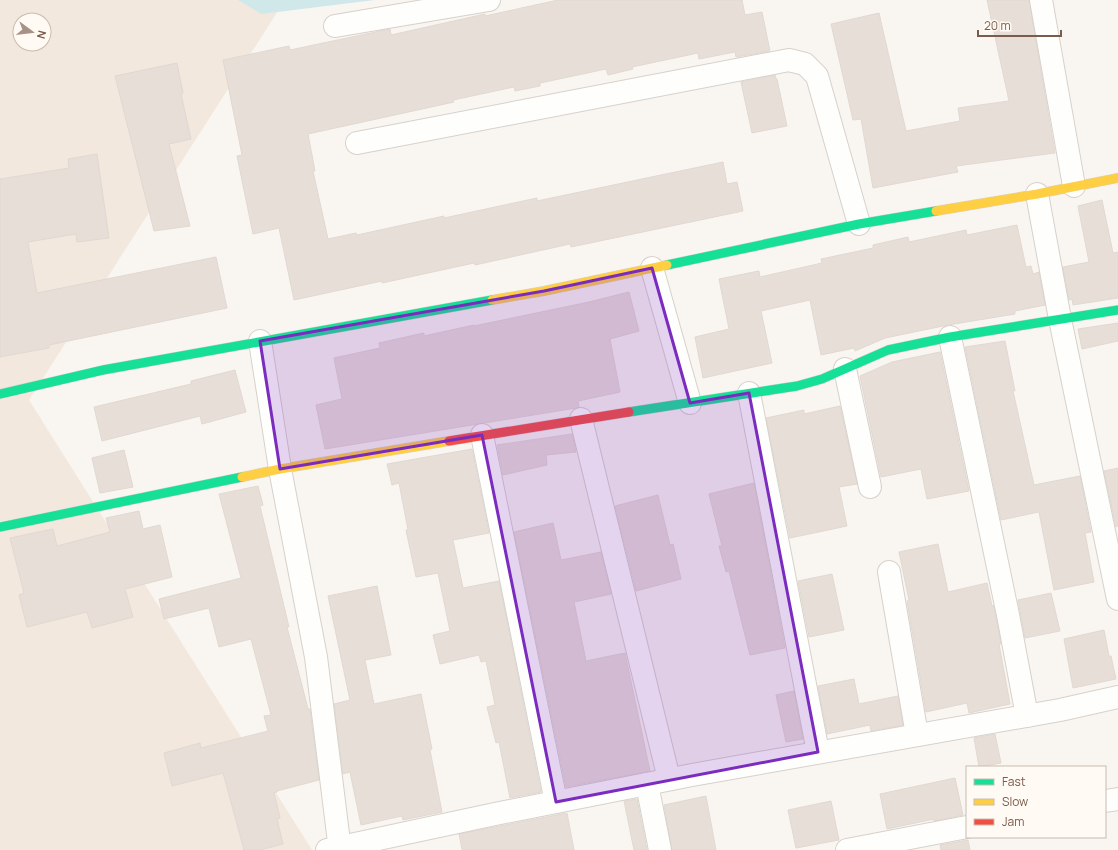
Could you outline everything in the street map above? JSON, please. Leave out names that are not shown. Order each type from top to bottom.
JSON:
[{"type":"street","points":[[334,26],[489,0]]},
{"type":"street","points":[[1041,0],[1074,186]]},
{"type":"street","points":[[357,143],[789,60],[805,64],[817,76],[859,224]]},
{"type":"street","points":[[0,394],[103,370],[544,291],[859,224],[1037,194],[1118,178]]},
{"type":"street","points":[[1037,194],[1060,319],[1118,599]]},
{"type":"street","points":[[652,268],[690,403]]},
{"type":"street","points":[[0,527],[280,470],[482,435],[797,386],[846,370],[864,360],[888,350],[950,337],[1118,310]]},
{"type":"street","points":[[950,337],[1008,615],[1027,716]]},
{"type":"street","points":[[260,341],[280,470],[316,657],[336,849],[669,779],[1060,710],[1118,697]]},
{"type":"street","points":[[846,370],[870,487]]},
{"type":"street","points":[[749,393],[818,752]]},
{"type":"street","points":[[581,419],[669,779]]},
{"type":"street","points":[[482,435],[556,802]]},
{"type":"street","points":[[889,572],[916,736]]},
{"type":"street","points":[[647,784],[660,850]]},
{"type":"street","points":[[1106,801],[1118,799]]},
{"type":"street","points":[[847,850],[966,827]]},
{"type":"highlighted area","points":[[652,268],[690,403],[749,393],[818,752],[556,802],[482,435],[280,469],[260,341],[544,291]]},
{"type":"shaded area","points":[[0,0],[285,0],[29,400],[312,850],[0,850]]},
{"type":"water","points":[[238,0],[375,0],[261,14]]},
{"type":"building","points":[[558,0],[742,0],[745,15],[762,12],[770,51],[736,57],[735,52],[699,59],[698,53],[632,67],[633,69],[608,75],[606,69],[540,83],[540,86],[515,91],[514,87],[453,100],[454,102],[308,134],[315,171],[313,171],[328,239],[356,233],[357,235],[444,216],[444,218],[537,198],[537,201],[723,162],[727,184],[737,182],[743,211],[571,247],[570,244],[475,265],[474,263],[294,300],[279,228],[253,234],[237,156],[242,155],[223,60],[289,46],[290,50],[390,29],[391,35],[485,14],[485,16]]},
{"type":"building","points":[[987,0],[1029,0],[1055,153],[956,166],[958,172],[873,188],[861,119],[853,120],[831,24],[879,13],[906,131],[960,121],[958,108],[1009,101]]},
{"type":"building","points":[[177,63],[183,93],[181,94],[191,139],[169,144],[190,226],[154,231],[115,76]]},
{"type":"building","points":[[775,75],[787,126],[752,133],[741,82]]},
{"type":"building","points":[[97,154],[109,238],[77,242],[76,234],[28,242],[37,293],[216,257],[227,308],[49,345],[49,348],[0,357],[0,179],[69,168],[68,159]]},
{"type":"building","points":[[1102,200],[1113,253],[1118,252],[1118,298],[1073,305],[1072,299],[1069,300],[1063,267],[1089,262],[1078,206]]},
{"type":"building","points":[[1017,225],[1026,267],[1031,266],[1033,274],[1039,272],[1045,305],[1015,311],[1015,314],[948,325],[885,338],[855,351],[854,348],[821,355],[810,300],[761,311],[772,363],[703,378],[695,337],[729,329],[719,279],[759,271],[760,277],[822,263],[821,259],[873,248],[873,245],[908,237],[909,242],[966,230],[967,235]]},
{"type":"building","points":[[629,292],[639,331],[610,339],[620,392],[578,401],[579,407],[576,408],[325,449],[316,405],[342,399],[334,358],[380,348],[379,343],[424,333],[424,336],[474,326]]},
{"type":"building","points":[[1118,323],[1118,341],[1082,349],[1078,329]]},
{"type":"building","points":[[1005,341],[1015,391],[1013,391],[1034,485],[1080,476],[1091,532],[1085,533],[1094,582],[1054,590],[1039,512],[1001,520],[965,347]]},
{"type":"building","points":[[940,352],[969,491],[927,499],[921,469],[881,477],[860,376],[892,362]]},
{"type":"building","points":[[235,370],[246,412],[202,424],[200,416],[102,441],[94,407],[191,384],[191,381]]},
{"type":"building","points":[[840,406],[857,484],[839,487],[847,526],[790,538],[766,418],[804,410],[804,414]]},
{"type":"building","points":[[572,434],[576,452],[546,455],[547,465],[503,475],[497,445]]},
{"type":"building","points":[[472,449],[489,533],[453,540],[463,588],[499,581],[541,792],[510,798],[499,742],[496,743],[487,707],[495,705],[486,661],[481,662],[479,655],[440,664],[433,635],[450,631],[438,573],[416,577],[406,530],[408,530],[399,483],[392,485],[387,464]]},
{"type":"building","points":[[124,450],[133,487],[100,493],[92,458]]},
{"type":"building","points":[[1118,468],[1118,526],[1116,527],[1104,471]]},
{"type":"building","points":[[754,483],[785,648],[750,655],[729,571],[726,572],[719,546],[722,546],[709,494]]},
{"type":"building","points":[[258,486],[263,505],[260,506],[289,627],[287,627],[308,709],[310,709],[319,780],[274,793],[280,818],[277,819],[283,844],[260,850],[244,850],[223,773],[172,786],[164,753],[200,743],[201,748],[268,731],[264,716],[271,715],[251,639],[219,647],[209,608],[164,619],[159,599],[241,578],[219,494]]},
{"type":"building","points":[[658,495],[670,545],[673,544],[681,579],[636,591],[615,506]]},
{"type":"building","points":[[139,511],[143,529],[160,525],[172,577],[125,589],[133,617],[92,628],[87,612],[27,627],[19,595],[24,593],[10,538],[53,529],[57,546],[110,532],[106,518]]},
{"type":"building","points":[[553,523],[561,560],[601,552],[611,594],[574,602],[586,661],[625,653],[650,771],[566,787],[514,532]]},
{"type":"building","points":[[938,544],[948,592],[987,583],[996,617],[1001,644],[999,644],[1010,704],[969,713],[967,703],[926,712],[907,601],[909,600],[899,552]]},
{"type":"building","points":[[832,574],[844,630],[809,637],[798,581]]},
{"type":"building","points":[[377,586],[391,655],[365,660],[374,704],[421,694],[442,812],[403,820],[402,816],[361,825],[350,772],[343,774],[334,704],[350,700],[328,596]]},
{"type":"building","points":[[1051,593],[1060,631],[1025,638],[1018,600]]},
{"type":"building","points":[[1104,630],[1109,656],[1111,656],[1116,679],[1073,688],[1064,639]]},
{"type":"building","points":[[854,679],[859,704],[898,696],[903,725],[871,731],[870,725],[827,734],[818,686]]},
{"type":"building","points":[[794,691],[803,739],[786,742],[776,695]]},
{"type":"building","points":[[995,734],[1001,763],[979,766],[974,738]]},
{"type":"building","points":[[955,778],[963,815],[934,821],[934,819],[887,829],[880,794]]},
{"type":"building","points":[[706,796],[716,850],[672,850],[664,805]]},
{"type":"building","points":[[637,799],[647,850],[634,850],[624,801]]},
{"type":"building","points":[[831,801],[839,840],[796,848],[788,810]]},
{"type":"building","points":[[567,813],[574,850],[462,850],[459,834]]},
{"type":"building","points":[[968,840],[970,850],[941,850],[940,845]]},
{"type":"traffic: fast","points":[[667,265],[859,224],[936,211]]},
{"type":"traffic: fast","points":[[0,394],[103,370],[492,300]]},
{"type":"traffic: fast","points":[[629,412],[797,386],[822,379],[888,350],[950,337],[1118,310]]},
{"type":"traffic: fast","points":[[0,527],[242,477]]},
{"type":"traffic: slow","points":[[936,211],[1037,194],[1118,178]]},
{"type":"traffic: slow","points":[[492,300],[544,291],[667,265]]},
{"type":"traffic: slow","points":[[242,477],[280,469],[449,441]]},
{"type":"traffic: jam","points":[[449,441],[629,412]]}]
